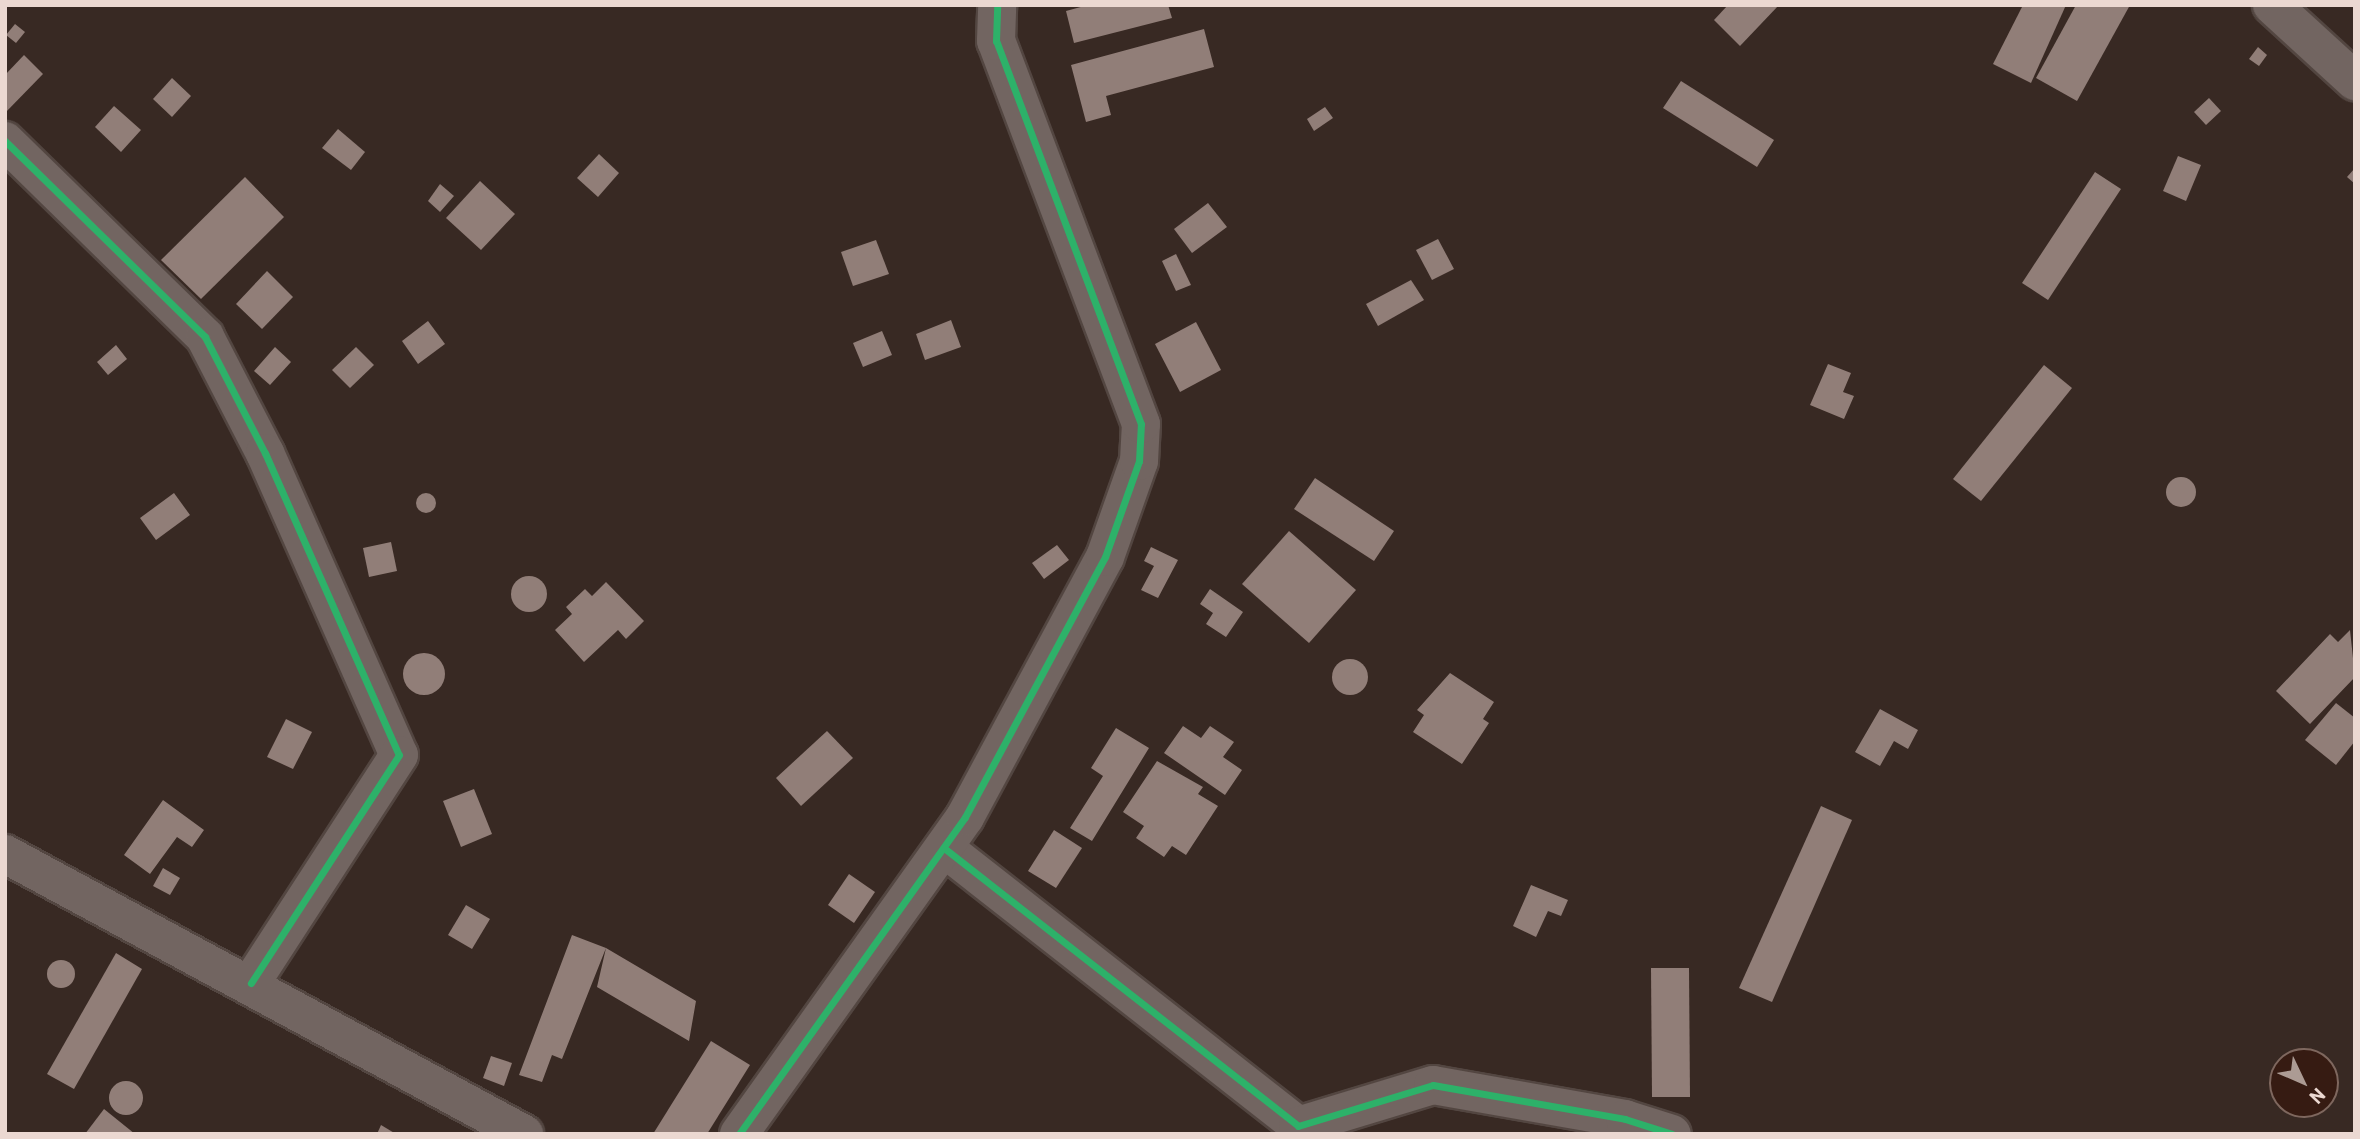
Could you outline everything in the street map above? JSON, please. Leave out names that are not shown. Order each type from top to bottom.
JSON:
[{"type":"street","points":[[739,1134],[944,848],[1050,667],[1127,509],[1139,461],[1141,424],[996,41],[998,5]]},
{"type":"street","points":[[2272,5],[2355,81]]},
{"type":"street","points":[[5,141],[205,337],[265,453],[399,755],[251,983]]},
{"type":"street","points":[[944,848],[1297,1126],[1433,1085],[1625,1119],[1672,1134]]},
{"type":"street","points":[[5,854],[251,983],[524,1134]]},
{"type":"building","points":[[1088,5],[1168,5],[1172,18],[1074,43],[1066,11]]},
{"type":"building","points":[[1728,5],[1779,5],[1740,46],[1714,20]]},
{"type":"building","points":[[2023,5],[2066,5],[2031,83],[1993,64]]},
{"type":"building","points":[[2076,5],[2130,5],[2077,101],[2036,78]]},
{"type":"building","points":[[15,24],[25,32],[16,43],[6,35]]},
{"type":"building","points":[[1204,29],[1214,67],[1106,96],[1111,115],[1086,122],[1071,65]]},
{"type":"building","points":[[2258,47],[2267,55],[2259,66],[2249,59]]},
{"type":"building","points":[[24,55],[43,74],[5,113],[5,75]]},
{"type":"building","points":[[172,78],[191,96],[172,117],[153,99]]},
{"type":"building","points":[[1681,81],[1774,140],[1757,167],[1663,108]]},
{"type":"building","points":[[2209,98],[2221,111],[2206,125],[2194,112]]},
{"type":"building","points":[[114,106],[141,130],[121,152],[95,127]]},
{"type":"building","points":[[1325,107],[1333,118],[1314,131],[1307,119]]},
{"type":"building","points":[[338,129],[365,152],[351,170],[322,148]]},
{"type":"building","points":[[599,154],[619,173],[598,197],[577,178]]},
{"type":"building","points":[[2178,156],[2201,165],[2186,201],[2163,191]]},
{"type":"building","points":[[2355,168],[2355,184],[2347,177]]},
{"type":"building","points":[[2095,172],[2121,189],[2048,300],[2022,283]]},
{"type":"building","points":[[245,177],[284,217],[201,299],[161,260]]},
{"type":"building","points":[[480,181],[515,214],[481,250],[446,218]]},
{"type":"building","points":[[440,184],[454,196],[440,212],[428,201]]},
{"type":"building","points":[[1208,203],[1227,227],[1192,253],[1174,229]]},
{"type":"building","points":[[1438,239],[1454,269],[1432,280],[1416,250]]},
{"type":"building","points":[[876,240],[889,274],[853,286],[841,252]]},
{"type":"building","points":[[1176,254],[1191,285],[1176,291],[1162,261]]},
{"type":"building","points":[[267,271],[293,297],[262,329],[236,304]]},
{"type":"building","points":[[1411,280],[1424,300],[1378,326],[1366,304]]},
{"type":"building","points":[[951,320],[961,347],[925,360],[916,334]]},
{"type":"building","points":[[428,321],[445,344],[418,364],[402,341]]},
{"type":"building","points":[[1196,322],[1221,370],[1180,392],[1155,344]]},
{"type":"building","points":[[882,331],[892,355],[863,367],[853,343]]},
{"type":"building","points":[[116,345],[127,359],[108,375],[97,362]]},
{"type":"building","points":[[275,347],[291,362],[270,385],[254,371]]},
{"type":"building","points":[[356,347],[374,365],[350,388],[332,370]]},
{"type":"building","points":[[1828,364],[1851,373],[1843,392],[1854,396],[1844,419],[1810,405]]},
{"type":"building","points":[[2044,365],[2072,388],[1981,501],[1953,479]]},
{"type":"building","points":[[2181,477],[2192,481],[2196,492],[2192,503],[2181,507],[2170,503],[2166,492],[2170,481]]},
{"type":"building","points":[[1315,478],[1394,531],[1374,561],[1294,509]]},
{"type":"building","points":[[174,493],[190,515],[156,540],[140,518]]},
{"type":"building","points":[[426,493],[433,496],[436,503],[433,510],[426,513],[419,510],[416,503],[419,496]]},
{"type":"building","points":[[1289,531],[1356,590],[1309,643],[1242,584]]},
{"type":"building","points":[[391,542],[397,571],[369,577],[363,548]]},
{"type":"building","points":[[1057,545],[1069,560],[1044,579],[1032,563]]},
{"type":"building","points":[[1151,547],[1178,560],[1158,598],[1141,590],[1154,566],[1144,561]]},
{"type":"building","points":[[529,576],[542,581],[547,594],[542,607],[529,612],[516,607],[511,594],[516,581]]},
{"type":"building","points":[[606,582],[644,621],[626,639],[618,630],[584,662],[555,630],[572,614],[566,607],[585,589],[592,596]]},
{"type":"building","points":[[1210,589],[1243,612],[1226,637],[1206,624],[1213,613],[1200,604]]},
{"type":"building","points":[[2350,630],[2355,677],[2310,724],[2276,691],[2330,634],[2338,642]]},
{"type":"building","points":[[424,653],[439,659],[445,674],[439,689],[424,695],[409,689],[403,674],[409,659]]},
{"type":"building","points":[[1350,659],[1363,664],[1368,677],[1363,690],[1350,695],[1337,690],[1332,677],[1337,664]]},
{"type":"building","points":[[1450,673],[1494,702],[1483,719],[1489,723],[1462,764],[1413,732],[1424,715],[1417,710]]},
{"type":"building","points":[[2336,703],[2355,718],[2355,741],[2336,765],[2305,740]]},
{"type":"building","points":[[1880,709],[1918,730],[1908,749],[1894,741],[1880,766],[1855,752]]},
{"type":"building","points":[[286,719],[312,732],[293,769],[267,757]]},
{"type":"building","points":[[1183,726],[1201,738],[1210,726],[1234,742],[1223,757],[1242,770],[1225,795],[1164,753]]},
{"type":"building","points":[[1116,728],[1149,748],[1092,841],[1070,828],[1103,776],[1091,768]]},
{"type":"building","points":[[827,731],[853,758],[801,806],[776,778]]},
{"type":"building","points":[[1157,761],[1203,787],[1198,794],[1218,806],[1186,855],[1172,846],[1164,857],[1136,838],[1144,826],[1123,812]]},
{"type":"building","points":[[474,789],[492,834],[461,847],[443,801]]},
{"type":"building","points":[[163,800],[204,830],[192,847],[177,837],[150,874],[124,855]]},
{"type":"building","points":[[1821,806],[1852,820],[1772,1002],[1739,988]]},
{"type":"building","points":[[1054,830],[1082,848],[1056,888],[1028,871]]},
{"type":"building","points":[[163,868],[180,878],[170,895],[153,886]]},
{"type":"building","points":[[849,874],[875,892],[854,923],[828,905]]},
{"type":"building","points":[[1531,885],[1568,900],[1561,916],[1548,911],[1536,937],[1513,926]]},
{"type":"building","points":[[466,905],[490,919],[472,949],[448,935]]},
{"type":"building","points":[[572,935],[606,948],[562,1059],[552,1055],[542,1082],[519,1075]]},
{"type":"building","points":[[606,948],[696,1001],[689,1041],[597,987]]},
{"type":"building","points":[[116,953],[142,969],[74,1089],[47,1074]]},
{"type":"building","points":[[61,960],[71,964],[75,974],[71,984],[61,988],[51,984],[47,974],[51,964]]},
{"type":"building","points":[[1651,968],[1689,968],[1690,1097],[1652,1097]]},
{"type":"building","points":[[711,1041],[750,1065],[707,1134],[653,1134]]},
{"type":"building","points":[[491,1056],[512,1063],[504,1086],[483,1078]]},
{"type":"building","points":[[126,1081],[138,1086],[143,1098],[138,1110],[126,1115],[114,1110],[109,1098],[114,1086]]},
{"type":"building","points":[[104,1109],[135,1134],[85,1134]]},
{"type":"building","points":[[381,1125],[396,1134],[377,1134]]},
{"type":"cycle path","points":[[739,1134],[965,817],[1105,557],[1139,461],[1141,424],[996,41],[997,5]]},
{"type":"cycle path","points":[[5,141],[205,337],[265,453],[399,755],[251,983]]},
{"type":"cycle path","points":[[944,848],[1298,1126],[1433,1085],[1625,1119],[1672,1134]]}]
